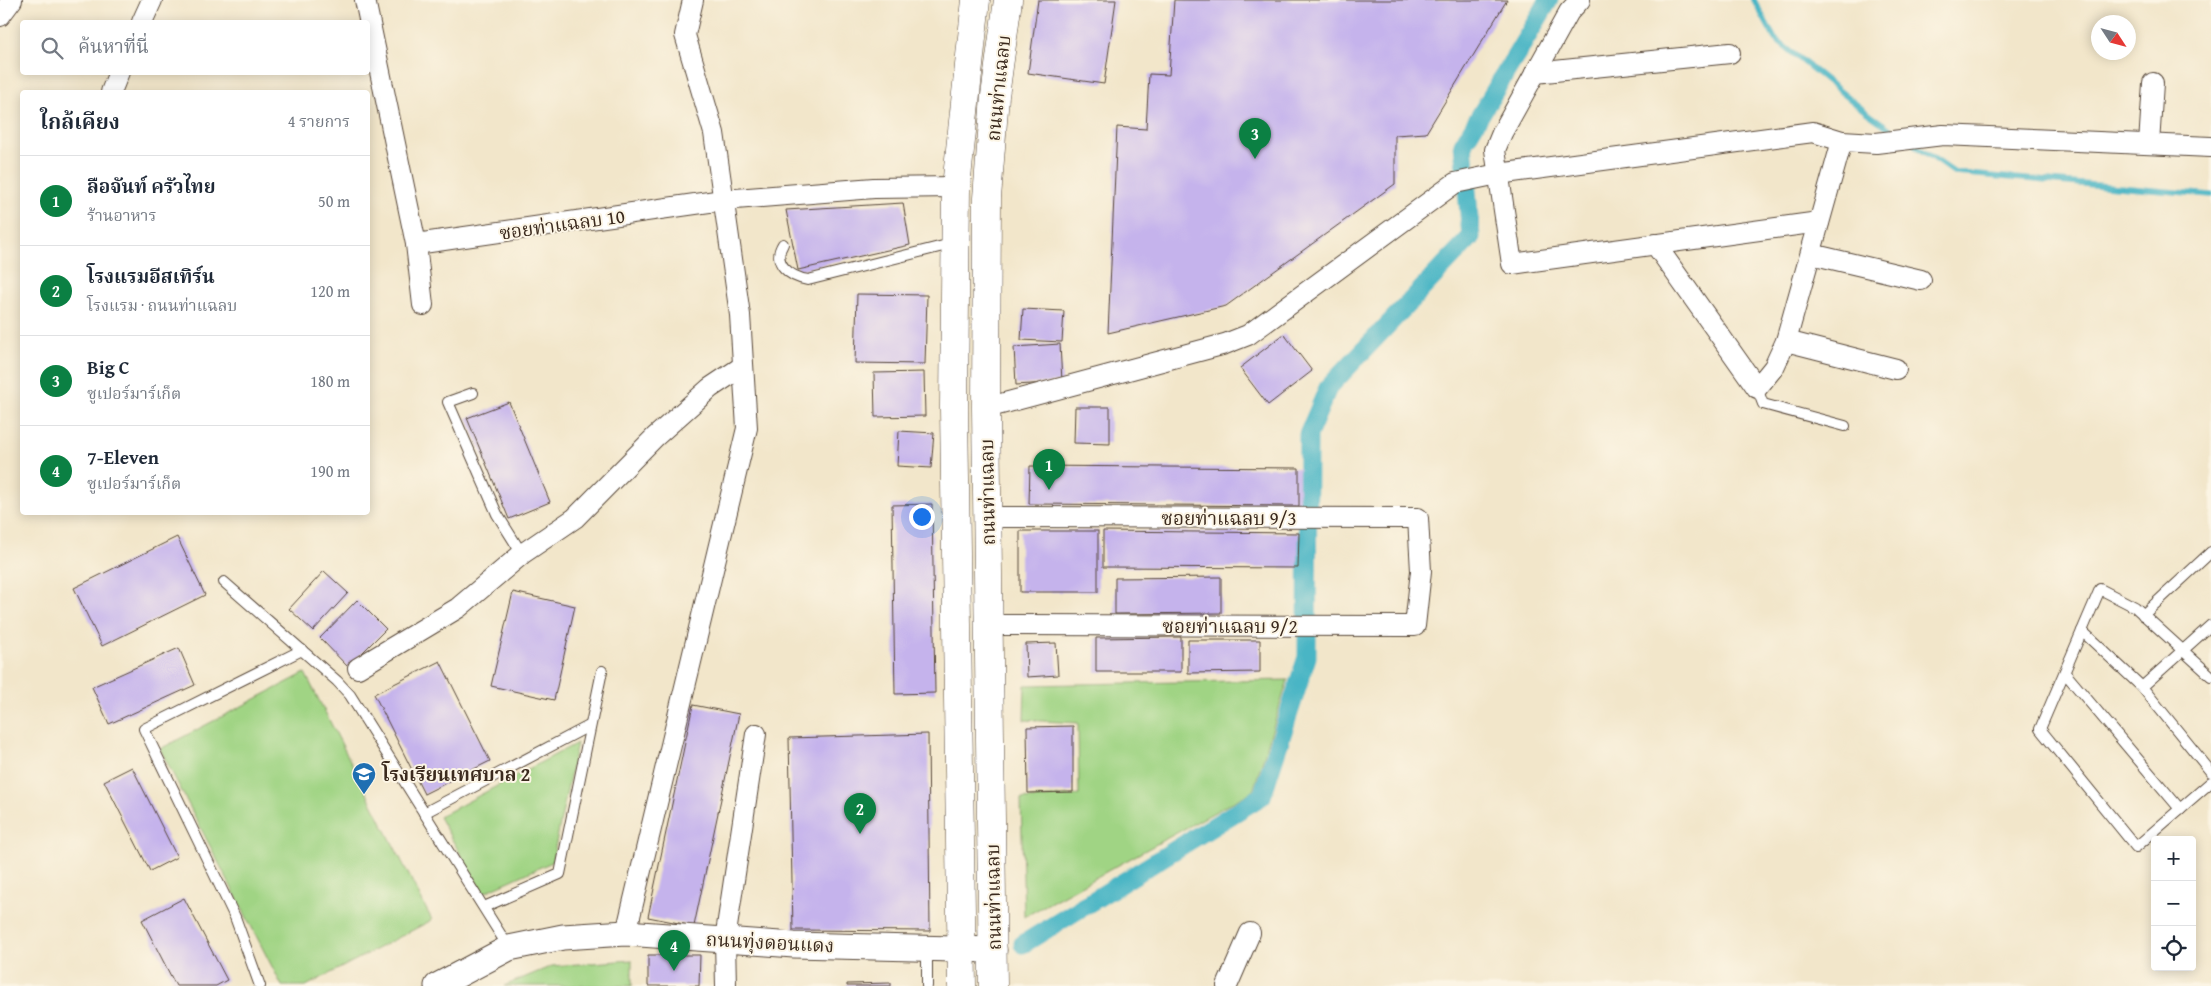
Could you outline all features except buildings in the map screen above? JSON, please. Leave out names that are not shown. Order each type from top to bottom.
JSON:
[{"type":"main road","name":"ถนนท่าแฉลบ","points":[[962,986],[954,408],[956,187],[976,0]]},
{"type":"main road","name":"ถนนท่าแฉลบ","points":[[993,986],[986,408],[987,198],[995,96],[1008,0]]},
{"type":"main road","points":[[954,408],[986,408]]},
{"type":"street","points":[[0,16],[12,0]]},
{"type":"street","points":[[143,20],[152,0]]},
{"type":"street","points":[[366,0],[416,244],[423,305]]},
{"type":"street","points":[[626,933],[746,428],[740,315],[714,133],[685,35],[693,0]]},
{"type":"street","points":[[1580,0],[1569,12],[1502,133],[1489,176],[1512,264],[1819,222]]},
{"type":"street","points":[[1535,73],[1730,53]]},
{"type":"street","points":[[111,90],[118,75]]},
{"type":"street","points":[[2149,144],[2153,83]]},
{"type":"street","points":[[986,408],[1225,344],[1248,335],[1455,182],[1813,132],[1842,140],[1876,144],[1943,135],[2211,147]]},
{"type":"street","points":[[1655,244],[1757,388],[1774,367],[1786,341],[1842,140]]},
{"type":"street","name":"ซอยท่าแฉลบ 10","points":[[416,244],[724,200],[874,188],[956,187]]},
{"type":"street","points":[[1811,254],[1921,280]]},
{"type":"street","points":[[1786,341],[1896,369]]},
{"type":"street","points":[[358,668],[458,608],[522,554],[575,518],[655,438],[710,388],[743,366]]},
{"type":"street","name":"ซอยท่าแฉลบ 9/3","points":[[988,517],[1418,518],[1421,571]]},
{"type":"street","name":"ซอยท่าแฉลบ 9/2","points":[[989,625],[1415,626],[1421,571]]},
{"type":"street","points":[[726,986],[725,940],[756,734]]},
{"type":"street","name":"ถนนทุ่งดอนแดง","points":[[436,986],[510,948],[563,937],[626,933],[794,945],[994,950]]},
{"type":"street","points":[[1228,986],[1250,933]]},
{"type":"lane","points":[[783,244],[779,256],[785,270],[792,276],[808,280],[956,243]]},
{"type":"lane","points":[[1757,388],[1763,404],[1845,426]]},
{"type":"lane","points":[[472,393],[448,402],[497,514],[522,554]]},
{"type":"lane","points":[[2144,615],[2211,552]]},
{"type":"lane","points":[[224,582],[350,695],[510,948]]},
{"type":"lane","points":[[2211,676],[2135,607],[2100,589],[2040,729],[2136,847],[2211,782]]},
{"type":"lane","points":[[2142,687],[2211,625]]},
{"type":"lane","points":[[2082,631],[2142,687],[2211,772]]},
{"type":"lane","points":[[260,986],[234,917],[144,729],[302,650]]},
{"type":"lane","points":[[484,907],[560,874],[589,726],[602,671]]},
{"type":"lane","points":[[2065,673],[2180,809]]},
{"type":"lane","points":[[424,813],[589,726]]},
{"type":"lane","points":[[927,948],[927,986]]},
{"type":"green space","points":[[305,673],[432,920],[306,986],[282,986],[160,749]]},
{"type":"green space","points":[[1288,680],[1253,791],[1024,917],[1021,799],[1079,795],[1078,723],[1024,720],[1025,685]]},
{"type":"green space","points":[[577,743],[552,862],[483,893],[439,817]]},
{"type":"green space","points":[[632,960],[632,986],[504,986],[552,966]]},
{"type":"waterway","points":[[1023,944],[1262,796],[1307,657],[1308,435],[1328,388],[1471,237],[1463,144],[1549,0]]},
{"type":"waterway","points":[[1754,0],[1775,39],[1866,112],[1899,135]]},
{"type":"waterway","points":[[1913,144],[1955,173],[2211,195]]},
{"type":"place","name":"Big C","points":[[1255,159]]},
{"type":"place","name":"ลือจันท์ ครัวไทย","points":[[1049,490]]},
{"type":"place","name":"โรงเรียนเทศบาล 2","points":[[364,795]]},
{"type":"place","name":"โรงแรมอีสเทิร์น","points":[[860,834]]},
{"type":"place","name":"7-Eleven","points":[[674,971]]}]
